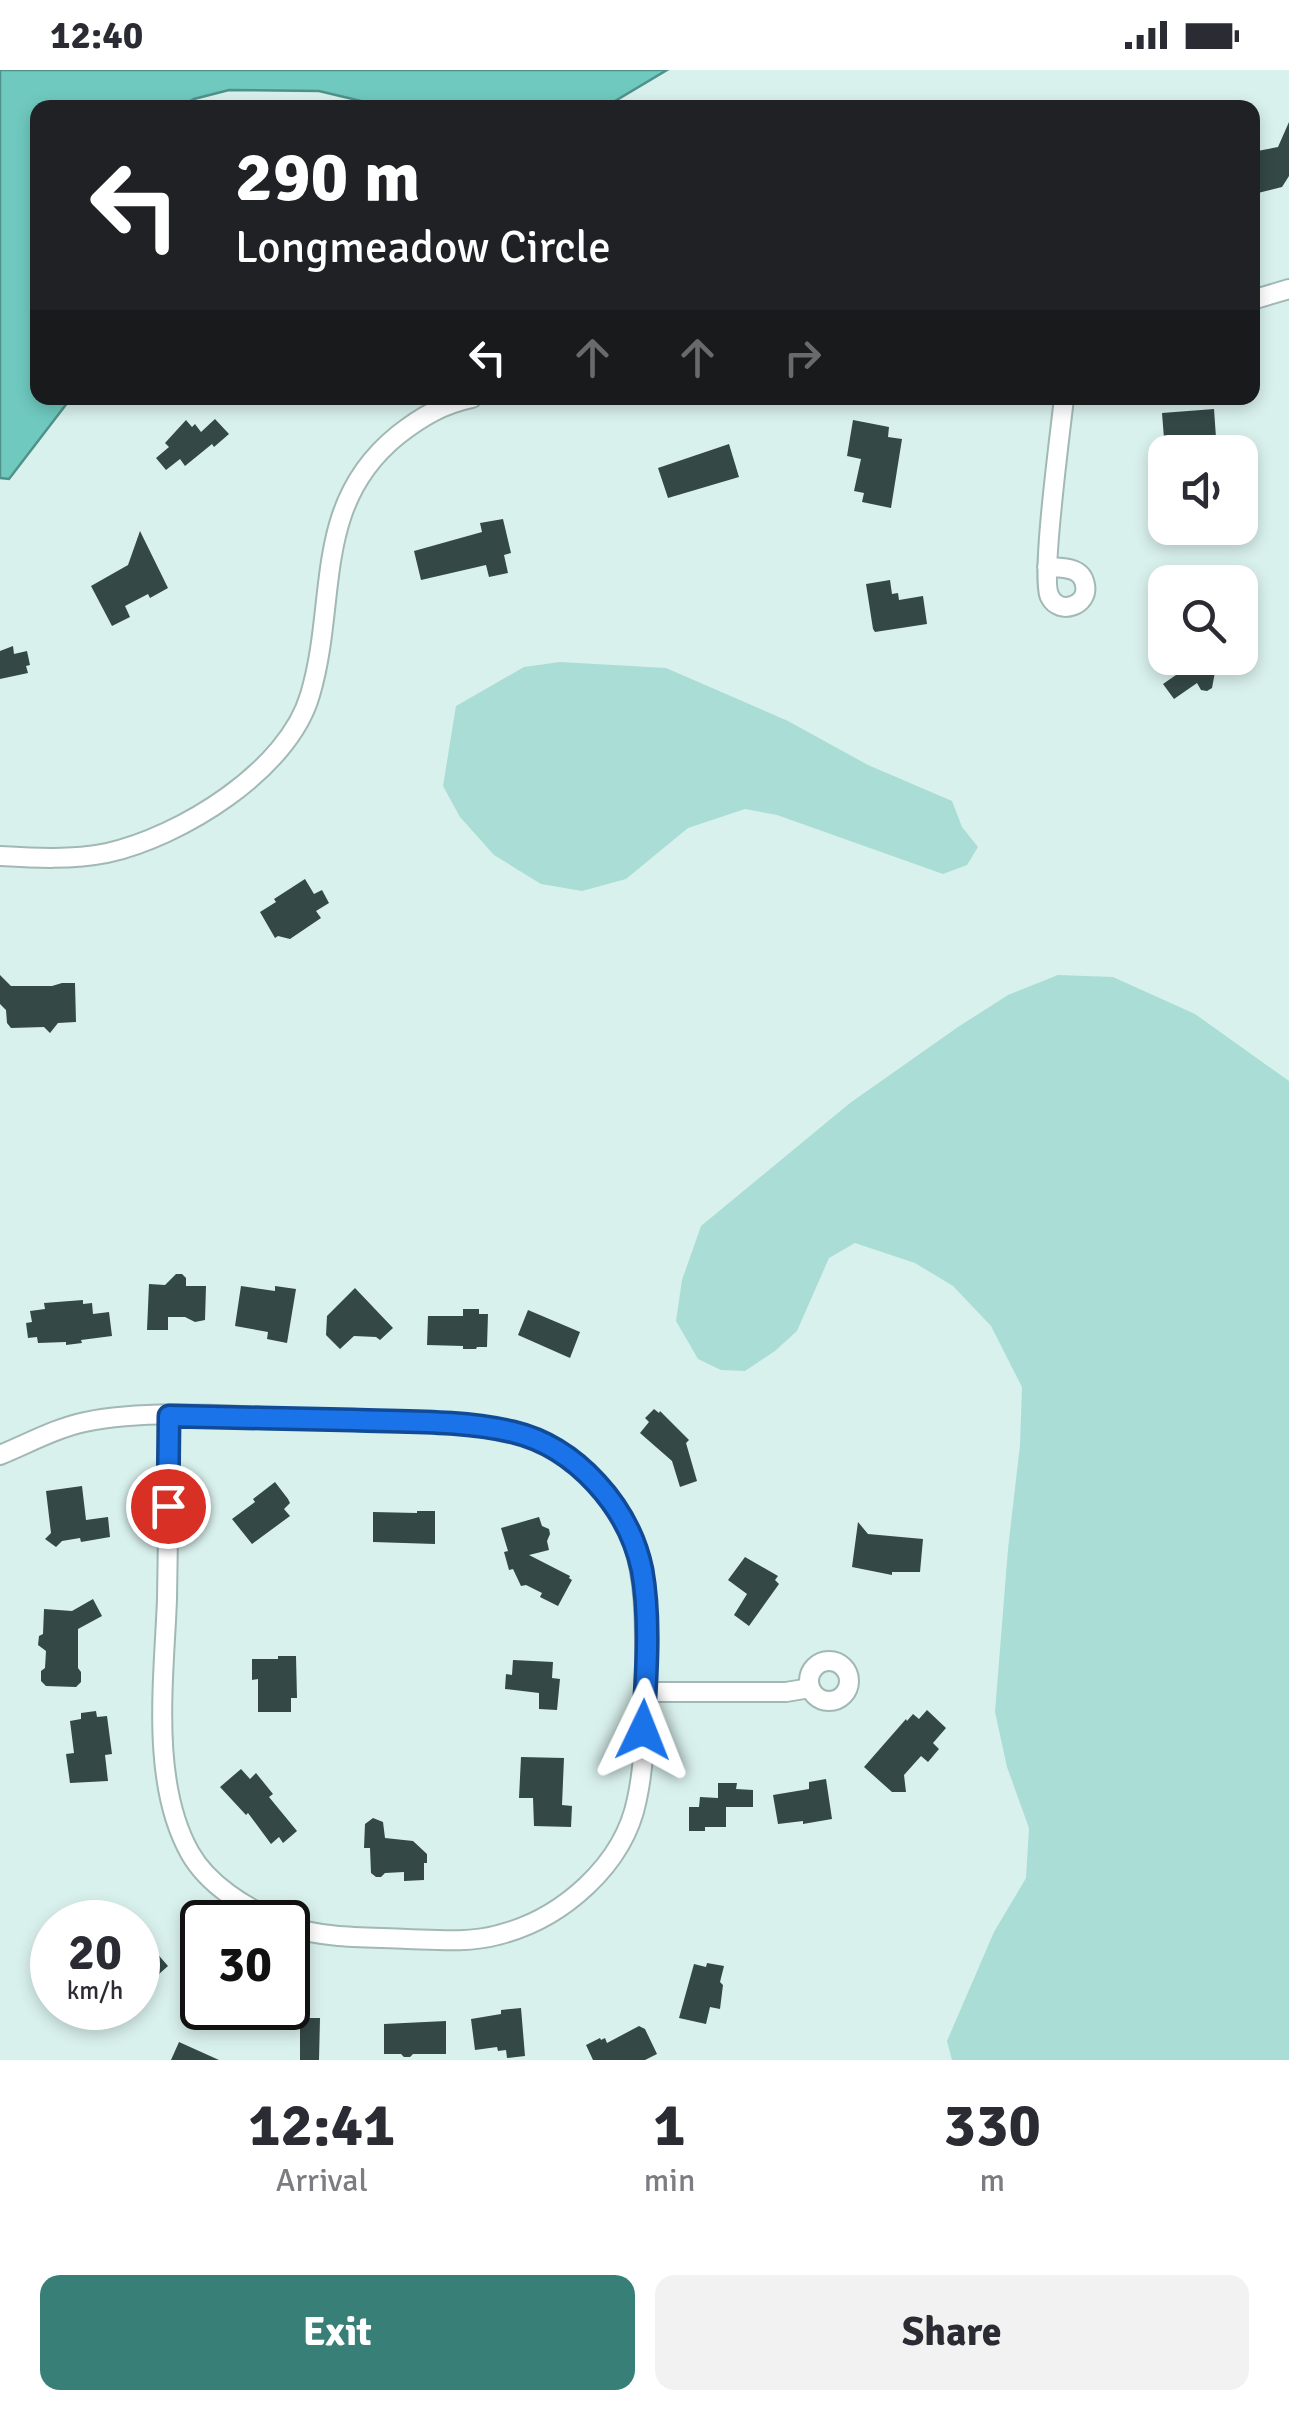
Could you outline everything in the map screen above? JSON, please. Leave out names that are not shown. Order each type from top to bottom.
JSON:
[{"type":"street","points":[[1260,298],[1289,290]]},
{"type":"street","points":[[0,856],[80,857],[158,837],[216,805],[276,754],[300,721],[310,697],[336,533],[348,495],[372,458],[394,438],[424,415],[448,405]]},
{"type":"street","points":[[1047,567],[1063,405]]},
{"type":"street","points":[[0,1455],[80,1423],[127,1416],[479,1426],[516,1433],[575,1464],[594,1479],[620,1513],[642,1570],[646,1605],[641,1772],[631,1819],[595,1877],[546,1917],[500,1935],[444,1940],[310,1932]]},
{"type":"street","points":[[169,1416],[166,1786],[174,1821],[191,1856],[237,1900]]},
{"type":"street","points":[[645,1692],[786,1692],[810,1688]]},
{"type":"shaded area","points":[[0,70],[667,70],[617,100],[357,100],[319,91],[229,90],[192,100],[30,100],[30,405],[66,405],[9,479],[0,478]]},
{"type":"shaded area","points":[[560,662],[666,668],[788,721],[868,765],[952,801],[962,827],[978,847],[967,865],[943,874],[777,815],[745,809],[688,828],[626,879],[582,891],[541,884],[494,855],[460,817],[443,786],[456,706],[524,667]]},
{"type":"shaded area","points":[[1058,975],[1113,977],[1195,1014],[1289,1081],[1289,2060],[952,2060],[947,2041],[994,1932],[1026,1878],[1029,1828],[1007,1767],[995,1712],[1022,1387],[991,1326],[953,1286],[915,1263],[855,1243],[829,1258],[797,1331],[745,1371],[721,1370],[698,1359],[676,1321],[682,1280],[701,1226],[850,1103],[958,1027],[1008,995]]},
{"type":"building","points":[[1289,122],[1289,176],[1282,187],[1260,192],[1260,150],[1278,147]]},
{"type":"building","points":[[1214,409],[1216,435],[1164,435],[1162,413]]},
{"type":"building","points":[[215,419],[229,434],[214,447],[212,444],[185,466],[180,459],[166,470],[156,458],[169,447],[165,443],[186,420],[201,432]]},
{"type":"building","points":[[853,420],[889,427],[888,437],[902,439],[891,508],[862,502],[864,493],[854,491],[861,459],[847,456]]},
{"type":"building","points":[[729,444],[739,477],[668,498],[658,468]]},
{"type":"building","points":[[503,519],[511,553],[504,555],[508,573],[489,577],[486,565],[421,580],[414,551],[482,532],[480,523]]},
{"type":"building","points":[[140,531],[168,588],[125,606],[130,617],[112,626],[91,586],[128,565]]},
{"type":"building","points":[[890,580],[892,594],[898,593],[899,600],[923,596],[927,624],[875,632],[866,584]]},
{"type":"building","points":[[13,646],[14,654],[27,651],[28,673],[0,679],[0,651]]},
{"type":"building","points":[[1176,675],[1214,675],[1212,688],[1207,691],[1197,683],[1174,699],[1163,684]]},
{"type":"building","points":[[305,879],[314,894],[322,890],[329,903],[316,911],[321,918],[290,939],[275,938],[260,912]]},
{"type":"building","points":[[0,975],[11,986],[75,983],[76,1022],[58,1023],[50,1033],[44,1027],[11,1028],[0,1004]]},
{"type":"building","points":[[176,1274],[186,1278],[186,1286],[206,1286],[205,1320],[168,1317],[168,1330],[147,1330],[149,1284],[165,1285]]},
{"type":"building","points":[[241,1286],[275,1291],[275,1286],[296,1289],[287,1343],[267,1339],[268,1332],[235,1326]]},
{"type":"building","points":[[355,1288],[393,1328],[380,1340],[354,1336],[340,1349],[326,1335],[327,1316]]},
{"type":"building","points":[[83,1300],[83,1304],[92,1303],[93,1314],[109,1312],[112,1336],[66,1345],[38,1343],[37,1337],[28,1338],[26,1323],[32,1322],[30,1311],[45,1309],[44,1303]]},
{"type":"building","points":[[463,1309],[479,1309],[479,1314],[488,1314],[487,1347],[427,1345],[428,1316],[463,1316]]},
{"type":"building","points":[[528,1310],[580,1332],[570,1358],[518,1335]]},
{"type":"building","points":[[654,1409],[689,1440],[686,1443],[697,1481],[680,1487],[672,1461],[640,1433],[649,1422],[645,1418]]},
{"type":"building","points":[[275,1482],[290,1503],[284,1509],[290,1516],[252,1544],[232,1519]]},
{"type":"building","points":[[82,1486],[86,1520],[108,1517],[110,1537],[62,1541],[56,1547],[45,1539],[51,1533],[46,1491]]},
{"type":"building","points":[[435,1511],[435,1544],[373,1542],[373,1512]]},
{"type":"building","points":[[539,1517],[542,1526],[549,1529],[549,1550],[529,1555],[572,1580],[558,1606],[540,1597],[542,1593],[521,1586],[513,1569],[509,1570],[504,1552],[508,1551],[501,1528]]},
{"type":"building","points":[[858,1522],[868,1534],[923,1539],[920,1572],[892,1575],[852,1567]]},
{"type":"building","points":[[745,1557],[778,1576],[775,1580],[779,1584],[749,1626],[734,1615],[747,1594],[728,1580]]},
{"type":"building","points":[[93,1599],[102,1616],[78,1629],[81,1682],[76,1687],[46,1686],[41,1681],[41,1671],[45,1668],[46,1651],[38,1645],[43,1634],[44,1609],[72,1611]]},
{"type":"building","points":[[296,1656],[297,1698],[291,1698],[291,1712],[258,1712],[258,1679],[252,1680],[252,1659]]},
{"type":"building","points":[[513,1660],[553,1662],[552,1678],[560,1679],[557,1710],[539,1709],[539,1693],[505,1689],[506,1674],[512,1675]]},
{"type":"building","points":[[927,1710],[946,1728],[933,1743],[939,1749],[928,1762],[921,1756],[904,1775],[906,1792],[892,1792],[864,1767],[906,1719],[913,1714],[919,1719]]},
{"type":"building","points":[[96,1711],[97,1717],[107,1716],[112,1754],[105,1755],[108,1781],[70,1783],[66,1754],[74,1753],[70,1721],[81,1719],[81,1713]]},
{"type":"building","points":[[521,1757],[564,1758],[562,1805],[572,1806],[571,1827],[534,1826],[533,1798],[519,1798]]},
{"type":"building","points":[[241,1769],[250,1779],[256,1773],[273,1794],[269,1797],[297,1831],[283,1843],[279,1837],[271,1844],[248,1813],[220,1787]]},
{"type":"building","points":[[826,1779],[832,1819],[778,1824],[773,1795],[809,1789],[809,1782]]},
{"type":"building","points":[[718,1783],[737,1783],[736,1789],[753,1790],[753,1807],[726,1807],[726,1827],[689,1831],[689,1807],[699,1807],[700,1797],[718,1798]]},
{"type":"building","points":[[373,1818],[383,1822],[385,1838],[413,1841],[427,1854],[424,1880],[404,1881],[404,1872],[385,1873],[381,1877],[371,1873],[370,1848],[364,1848],[365,1824]]},
{"type":"building","points":[[160,1957],[168,1966],[160,1973]]},
{"type":"building","points":[[707,1963],[724,1966],[720,2009],[710,2007],[706,2024],[679,2018],[694,1964],[706,1967]]},
{"type":"building","points":[[521,2008],[525,2056],[507,2058],[506,2050],[498,2051],[497,2047],[475,2050],[471,2019]]},
{"type":"building","points":[[310,2018],[320,2018],[319,2060],[300,2060],[300,2030],[310,2030]]},
{"type":"building","points":[[446,2021],[446,2054],[384,2054],[384,2024]]},
{"type":"building","points":[[639,2026],[645,2029],[657,2054],[645,2060],[593,2060],[586,2045],[600,2038],[607,2043]]},
{"type":"building","points":[[179,2042],[219,2060],[171,2060]]},
{"type":"route","points":[[168,1506],[169,1416],[479,1426],[516,1433],[542,1444],[594,1479],[620,1513],[635,1546],[646,1605],[643,1730]]}]
